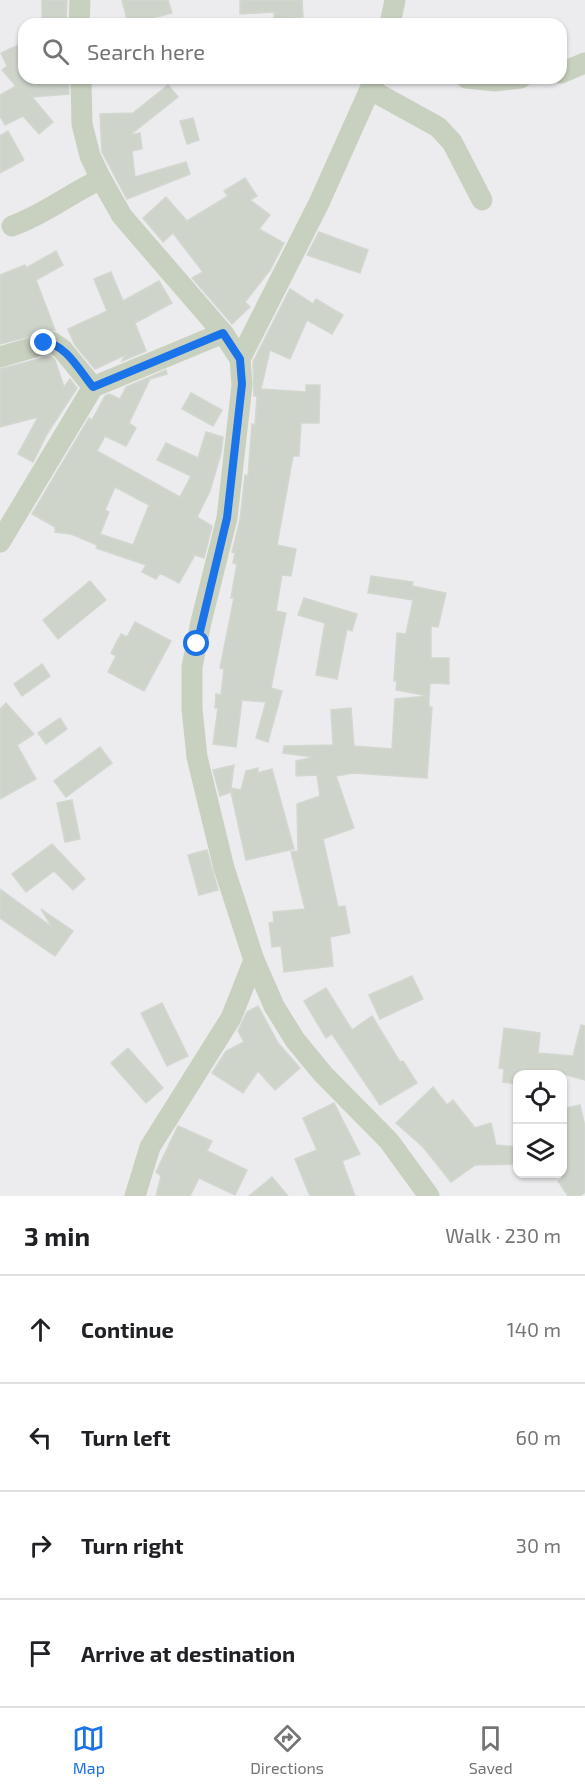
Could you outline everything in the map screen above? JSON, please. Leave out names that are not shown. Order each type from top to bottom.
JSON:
[{"type":"street","points":[[79,18],[80,0]]},
{"type":"street","points":[[391,18],[395,0]]},
{"type":"street","points":[[567,70],[585,63]]},
{"type":"street","points":[[81,84],[82,124],[90,156],[100,179],[122,216],[223,333],[240,359],[242,384],[227,518],[192,667],[192,709],[197,757],[224,868],[254,960],[274,1006],[295,1040],[323,1074],[389,1141],[429,1196]]},
{"type":"street","points":[[240,359],[319,203],[373,84],[438,127],[452,142],[482,200]]},
{"type":"street","points":[[12,226],[39,217],[77,191],[100,179]]},
{"type":"street","points":[[0,542],[93,387],[223,333]]},
{"type":"street","points":[[0,357],[52,342],[62,349],[93,387]]},
{"type":"street","points":[[135,1196],[150,1147],[231,1018],[254,960]]},
{"type":"building","points":[[42,0],[67,0],[66,18],[42,18]]},
{"type":"building","points":[[122,0],[168,0],[172,13],[152,18],[126,18]]},
{"type":"building","points":[[240,0],[302,0],[303,17],[274,18],[274,12],[240,14]]},
{"type":"building","points":[[18,45],[18,84],[68,84],[69,94],[32,97],[53,122],[39,134],[23,116],[5,125],[0,116],[0,95],[16,86],[2,70],[7,66],[1,53]]},
{"type":"building","points":[[168,85],[178,97],[130,135],[140,133],[142,149],[132,151],[135,177],[186,162],[190,174],[127,199],[102,152],[100,114],[133,113]]},
{"type":"building","points":[[193,118],[199,140],[187,144],[180,121]]},
{"type":"building","points":[[8,131],[24,160],[0,173],[0,136]]},
{"type":"building","points":[[245,178],[257,196],[250,200],[270,215],[259,229],[284,243],[270,270],[245,302],[250,307],[232,324],[192,278],[203,272],[173,233],[163,242],[143,218],[166,197],[187,221],[228,196],[224,191]]},
{"type":"building","points":[[319,232],[368,250],[360,273],[307,255]]},
{"type":"building","points":[[56,251],[63,265],[36,280],[55,330],[0,344],[0,275],[25,265],[26,268]]},
{"type":"building","points":[[111,272],[123,301],[159,281],[172,303],[135,323],[146,351],[122,361],[125,355],[95,369],[75,345],[68,329],[107,311],[94,279]]},
{"type":"building","points":[[290,289],[313,304],[316,299],[343,315],[332,334],[307,320],[290,359],[270,350],[261,389],[306,392],[306,385],[320,385],[319,423],[301,423],[299,456],[293,456],[277,545],[296,549],[291,576],[282,575],[276,611],[286,613],[271,688],[282,691],[268,742],[256,738],[266,702],[242,700],[236,747],[213,744],[218,708],[215,708],[216,694],[221,695],[224,669],[220,668],[234,598],[231,598],[237,564],[233,563],[235,553],[232,552],[240,520],[245,475],[248,476],[252,424],[255,425],[257,396],[254,396],[253,362]]},
{"type":"building","points":[[50,356],[55,360],[64,387],[70,379],[77,388],[47,434],[33,462],[18,454],[38,417],[0,427],[0,369]]},
{"type":"building","points":[[166,370],[167,374],[150,379],[129,423],[136,428],[126,446],[105,436],[97,451],[180,497],[191,476],[157,460],[166,443],[198,458],[206,432],[223,437],[221,453],[210,491],[197,517],[212,526],[204,558],[195,555],[179,583],[160,573],[156,579],[142,572],[146,565],[96,548],[97,545],[71,534],[55,532],[55,527],[32,514],[89,418],[92,420],[105,396],[109,394],[120,399],[126,387]],"holes":[[[115,487],[149,505],[133,545],[100,534],[109,512],[105,510]]]},
{"type":"building","points":[[191,393],[222,410],[213,426],[182,409]]},
{"type":"building","points":[[371,576],[413,582],[412,586],[446,593],[438,627],[431,626],[431,658],[449,658],[449,684],[430,683],[429,696],[396,690],[397,681],[394,681],[397,633],[406,634],[413,600],[368,593]]},
{"type":"building","points":[[90,581],[106,600],[58,639],[43,620]]},
{"type":"building","points":[[304,598],[357,614],[352,631],[347,629],[337,679],[316,675],[325,623],[298,615]]},
{"type":"building","points":[[135,622],[171,641],[144,691],[108,672],[116,656],[111,653],[121,634],[127,637]]},
{"type":"building","points":[[42,664],[50,676],[22,696],[14,684]]},
{"type":"building","points":[[429,696],[429,707],[432,707],[427,778],[353,773],[336,776],[354,828],[323,839],[338,907],[345,906],[350,933],[330,937],[333,966],[284,972],[281,946],[272,947],[269,923],[274,922],[273,912],[305,909],[291,852],[298,851],[297,804],[320,796],[317,775],[296,776],[296,761],[314,757],[283,753],[284,746],[333,745],[331,710],[351,708],[354,746],[392,749],[395,699]]},
{"type":"building","points":[[6,703],[34,734],[17,745],[36,779],[0,799],[0,709]]},
{"type":"building","points":[[60,718],[67,729],[46,744],[38,733]]},
{"type":"building","points":[[100,747],[112,763],[66,797],[54,781]]},
{"type":"building","points":[[234,765],[231,788],[241,790],[246,771],[258,768],[258,773],[272,769],[294,849],[246,860],[231,792],[220,796],[213,770]]},
{"type":"building","points":[[72,800],[80,839],[65,842],[57,803]]},
{"type":"building","points":[[52,844],[85,879],[73,890],[54,871],[26,892],[12,874]]},
{"type":"building","points":[[207,850],[218,890],[199,895],[188,855]]},
{"type":"building","points":[[0,889],[52,927],[41,909],[73,931],[55,956],[0,918]]},
{"type":"building","points":[[412,976],[423,999],[380,1019],[369,995]]},
{"type":"building","points":[[326,988],[352,1030],[372,1016],[400,1062],[403,1061],[417,1083],[380,1105],[332,1034],[326,1038],[304,1001]]},
{"type":"building","points":[[162,1003],[188,1056],[167,1066],[141,1013]]},
{"type":"building","points":[[258,1006],[278,1043],[300,1068],[275,1090],[258,1071],[243,1093],[212,1073],[226,1051],[244,1042],[238,1031],[247,1012]]},
{"type":"building","points":[[581,1025],[585,1026],[585,1080],[567,1075],[567,1070],[513,1070],[513,1083],[503,1082],[504,1069],[499,1068],[504,1028],[540,1033],[538,1053],[573,1056]]},
{"type":"building","points":[[128,1048],[163,1088],[146,1103],[111,1063]]},
{"type":"building","points":[[433,1087],[447,1105],[453,1100],[475,1128],[491,1123],[496,1145],[513,1147],[513,1164],[475,1165],[451,1182],[423,1147],[396,1123]]},
{"type":"building","points":[[334,1103],[360,1154],[342,1161],[355,1196],[310,1196],[295,1159],[317,1150],[303,1118]]},
{"type":"building","points":[[580,1105],[585,1127],[585,1192],[580,1196],[568,1196],[558,1181],[567,1178],[567,1108]]},
{"type":"building","points":[[178,1126],[212,1141],[207,1151],[247,1170],[235,1195],[199,1178],[190,1196],[156,1196],[161,1176],[156,1172]]},
{"type":"building","points":[[272,1177],[288,1196],[249,1196]]},
{"type":"route","points":[[44,343],[52,342],[62,349],[93,387],[223,333],[240,359],[242,384],[227,518],[197,644]]}]
